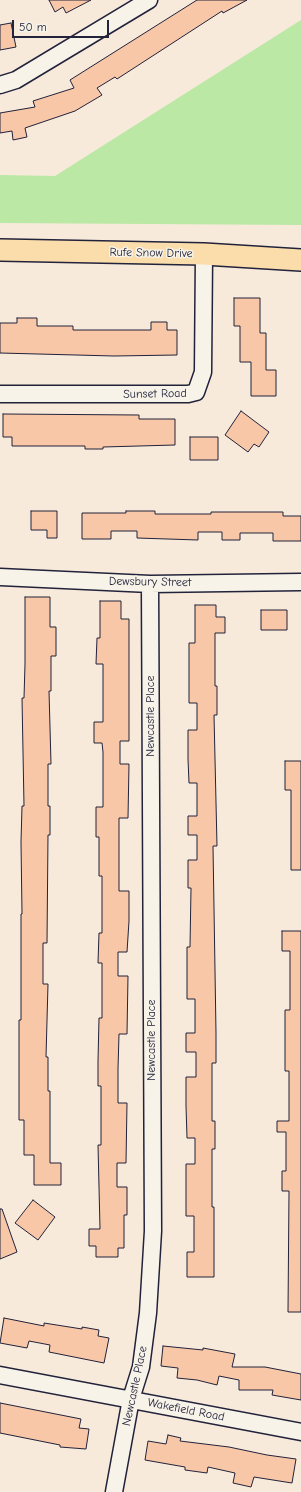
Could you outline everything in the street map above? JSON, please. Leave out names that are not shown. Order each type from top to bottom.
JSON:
[{"type":"main road","name":"Rufe Snow Drive","points":[[0,250],[204,254],[301,260]]},
{"type":"street","points":[[0,85],[16,80],[149,0]]},
{"type":"street","name":"Sunset Road","points":[[0,394],[188,394],[196,392],[203,372],[204,254]]},
{"type":"street","name":"Dewsbury Street","points":[[0,577],[150,584],[301,582]]},
{"type":"street","name":"Newcastle Place","points":[[114,1492],[131,1399],[141,1367],[147,1321],[153,1231],[150,584]]},
{"type":"street","name":"Wakefield Road","points":[[0,1375],[301,1432]]},
{"type":"green space","points":[[301,20],[301,225],[0,223],[0,175],[55,176]]},
{"type":"building","points":[[49,0],[91,0],[66,13],[63,7],[55,12]]},
{"type":"building","points":[[197,0],[247,0],[223,13],[222,11],[117,79],[115,77],[97,88],[102,95],[75,111],[25,128],[27,137],[13,140],[12,131],[0,133],[0,113],[35,107],[33,101],[74,88],[70,80]]},
{"type":"building","points":[[11,23],[16,47],[0,50],[0,25]]},
{"type":"building","points":[[234,298],[260,298],[260,333],[266,333],[266,370],[276,370],[276,396],[251,396],[251,362],[240,362],[240,326],[234,326]]},
{"type":"building","points":[[17,318],[37,318],[37,326],[73,326],[73,330],[151,330],[151,322],[167,322],[167,330],[177,330],[177,355],[114,356],[0,353],[0,323],[17,323]]},
{"type":"building","points":[[241,411],[269,432],[259,447],[254,444],[248,452],[225,435]]},
{"type":"building","points":[[3,414],[139,415],[139,419],[175,419],[175,445],[103,447],[103,449],[85,449],[85,446],[12,446],[12,437],[3,437]]},
{"type":"building","points":[[190,437],[218,437],[218,460],[190,460]]},
{"type":"building","points":[[31,511],[57,511],[57,538],[47,538],[47,530],[31,530]]},
{"type":"building","points":[[126,511],[155,511],[155,514],[283,512],[283,516],[301,516],[301,541],[273,541],[273,533],[240,533],[240,540],[222,540],[222,532],[198,532],[198,540],[137,538],[137,531],[111,531],[111,539],[82,539],[82,513],[126,513]]},
{"type":"building","points":[[25,597],[50,597],[50,627],[56,627],[56,656],[51,656],[51,691],[49,691],[51,764],[48,764],[48,806],[50,806],[50,835],[48,835],[47,943],[43,943],[43,984],[48,984],[46,1057],[48,1057],[48,1091],[50,1091],[50,1163],[61,1163],[61,1185],[34,1185],[34,1155],[24,1155],[24,1120],[19,1120],[19,1020],[21,1020],[22,914],[21,842],[22,806],[24,806],[22,698],[24,698]]},
{"type":"building","points":[[100,601],[121,601],[121,619],[129,619],[129,741],[120,741],[120,764],[129,764],[128,818],[119,818],[119,891],[129,891],[129,921],[127,952],[118,952],[118,976],[128,976],[127,1034],[119,1034],[118,1069],[118,1103],[127,1103],[126,1163],[117,1163],[117,1187],[127,1187],[127,1215],[124,1215],[124,1248],[118,1248],[118,1257],[96,1257],[96,1246],[89,1246],[89,1229],[100,1229],[98,1145],[101,1145],[101,1086],[98,1086],[98,1061],[99,1018],[102,1018],[102,963],[98,963],[99,933],[102,933],[102,876],[99,876],[99,837],[96,837],[96,807],[103,807],[103,752],[102,743],[94,743],[94,722],[103,722],[103,664],[96,664],[97,638],[100,638]]},
{"type":"building","points":[[195,605],[216,605],[216,617],[225,617],[225,633],[215,633],[215,686],[217,686],[217,715],[214,715],[217,846],[213,846],[216,1063],[212,1063],[212,1121],[215,1121],[215,1149],[212,1149],[214,1277],[187,1277],[187,1252],[194,1252],[194,1216],[186,1216],[186,1164],[195,1164],[195,1138],[187,1138],[186,1077],[196,1077],[196,1052],[186,1052],[186,1033],[195,1033],[195,999],[187,999],[187,947],[190,947],[191,888],[188,888],[188,860],[197,860],[197,835],[188,835],[188,816],[197,816],[197,783],[189,783],[188,759],[188,730],[197,730],[197,703],[189,703],[189,643],[195,643]]},
{"type":"building","points":[[261,610],[287,610],[287,630],[261,630]]},
{"type":"building","points":[[285,761],[301,761],[301,870],[291,870],[291,790],[285,790]]},
{"type":"building","points":[[282,931],[301,931],[301,1312],[288,1312],[289,1191],[282,1191],[282,1171],[286,1171],[286,1132],[277,1132],[277,1121],[289,1121],[289,1071],[285,1071],[285,1010],[290,1010],[290,951],[282,951]]},
{"type":"building","points":[[33,1200],[55,1217],[38,1240],[15,1223]]},
{"type":"building","points":[[0,1209],[2,1209],[17,1252],[0,1259]]},
{"type":"building","points":[[4,1318],[44,1326],[44,1323],[99,1330],[98,1336],[109,1338],[104,1363],[49,1352],[50,1345],[29,1341],[27,1348],[0,1343]]},
{"type":"building","points":[[163,1346],[203,1350],[203,1348],[235,1354],[232,1367],[265,1367],[301,1374],[301,1400],[272,1395],[273,1390],[239,1390],[239,1380],[219,1376],[217,1385],[197,1380],[177,1378],[178,1368],[161,1366]]},
{"type":"building","points":[[0,1403],[81,1419],[79,1428],[89,1429],[86,1449],[60,1447],[60,1445],[0,1433]]},
{"type":"building","points":[[168,1435],[181,1438],[180,1441],[229,1447],[296,1459],[292,1483],[254,1477],[251,1487],[233,1483],[235,1473],[208,1467],[207,1473],[185,1470],[185,1467],[145,1460],[148,1441],[166,1444]]}]
